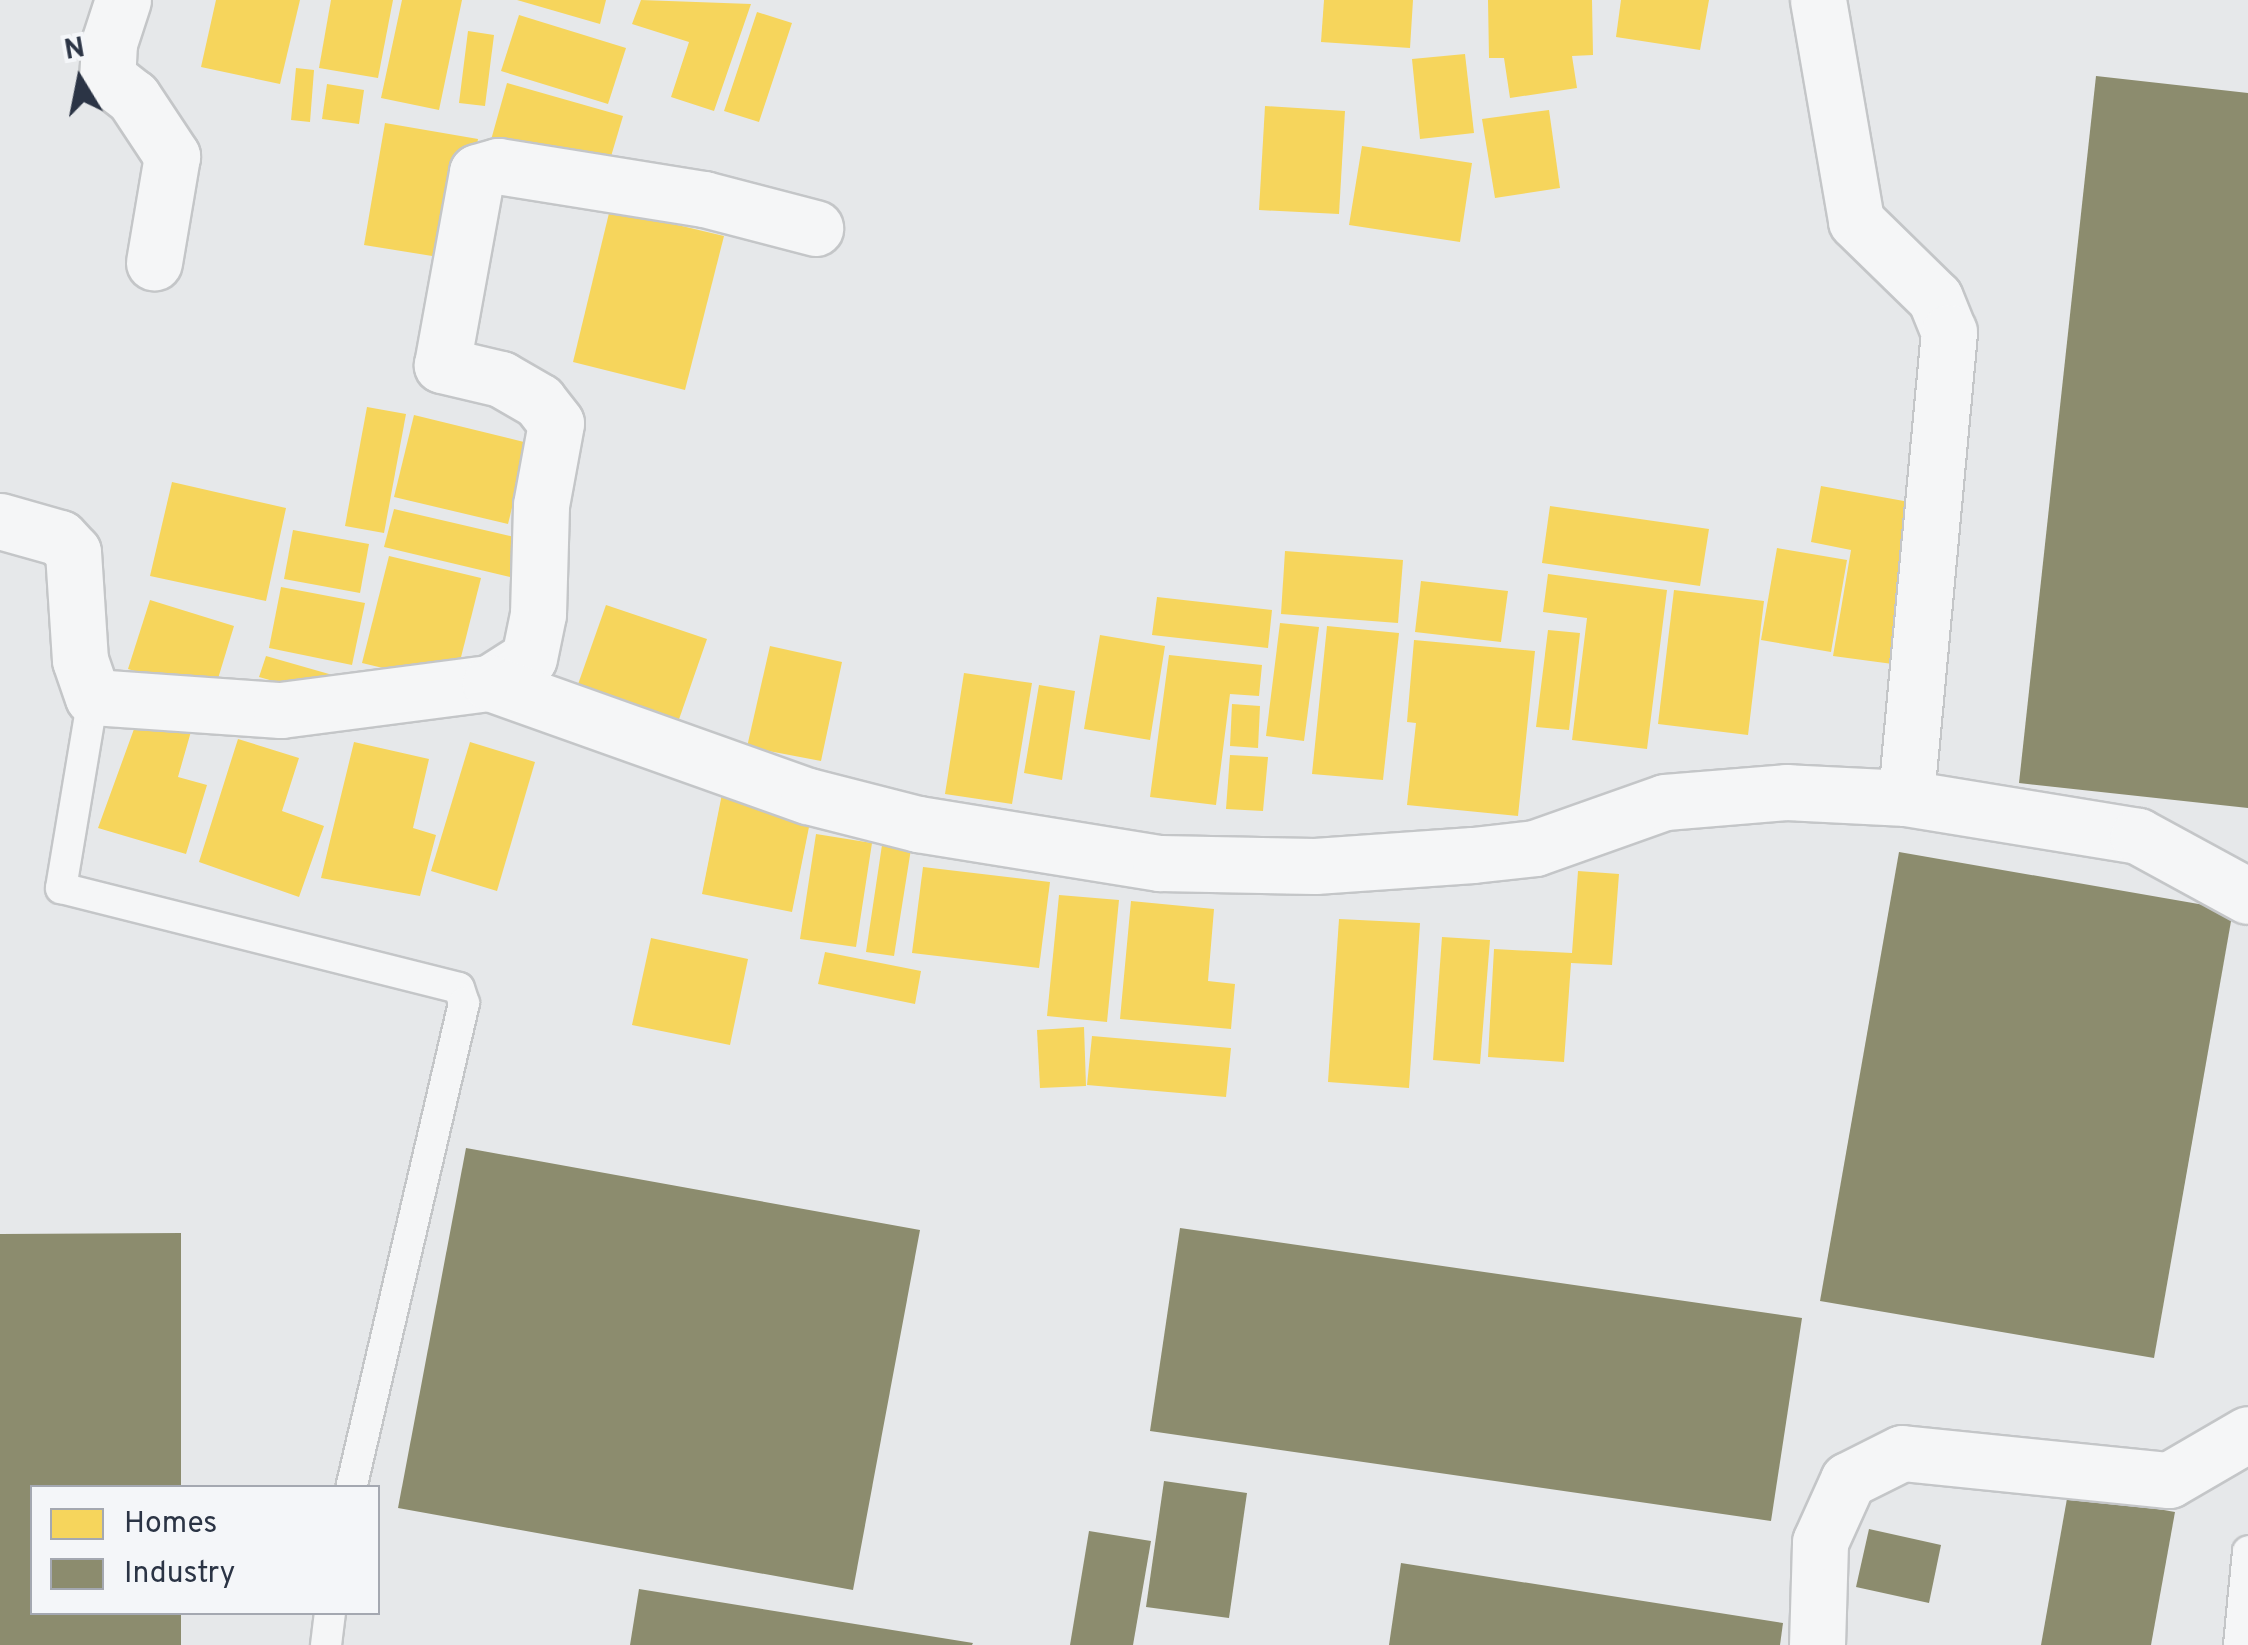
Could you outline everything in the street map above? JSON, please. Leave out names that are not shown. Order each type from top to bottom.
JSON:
[{"type":"street","points":[[123,0],[108,42],[107,77],[133,97],[172,156],[154,262]]},
{"type":"street","points":[[1818,0],[1856,221],[1935,298],[1949,332],[1906,798]]},
{"type":"street","points":[[0,521],[60,538],[73,552],[80,660],[93,698],[281,710],[490,683],[530,658],[538,614],[541,505],[556,422],[538,401],[501,379],[442,365],[477,172],[498,166],[704,199],[815,228]]},
{"type":"street","points":[[490,683],[808,796],[918,824],[1160,862],[1315,866],[1520,850],[1665,802],[1718,793],[1906,798],[2138,836],[2248,896]]},
{"type":"street","points":[[1817,1645],[1820,1542],[1848,1480],[1902,1453],[2169,1480],[2248,1434]]},
{"type":"lane","points":[[93,698],[61,888],[459,988],[460,1026],[353,1485]]},
{"type":"lane","points":[[2239,1645],[2248,1550]]},
{"type":"lane","points":[[326,1645],[330,1615]]},
{"type":"building: Homes","points":[[216,0],[300,0],[280,84],[201,67]]},
{"type":"building: Homes","points":[[331,0],[393,0],[378,78],[319,68]]},
{"type":"building: Homes","points":[[402,0],[462,0],[439,110],[381,98]]},
{"type":"building: Homes","points":[[517,0],[606,0],[600,24]]},
{"type":"building: Homes","points":[[641,0],[751,4],[714,111],[671,97],[689,42],[632,24]]},
{"type":"building: Homes","points":[[1324,0],[1413,0],[1410,48],[1321,42]]},
{"type":"building: Homes","points":[[1488,0],[1592,0],[1593,55],[1572,56],[1577,88],[1510,98],[1504,58],[1489,58]]},
{"type":"building: Homes","points":[[1621,0],[1709,0],[1700,50],[1616,37]]},
{"type":"building: Homes","points":[[757,12],[792,23],[759,122],[724,111]]},
{"type":"building: Homes","points":[[519,15],[626,48],[608,104],[501,71]]},
{"type":"building: Homes","points":[[468,31],[494,35],[485,106],[459,103]]},
{"type":"building: Homes","points":[[1465,54],[1474,133],[1420,139],[1412,59]]},
{"type":"building: Homes","points":[[296,68],[314,70],[310,122],[291,120]]},
{"type":"building: Homes","points":[[507,83],[623,116],[604,180],[489,147]]},
{"type":"building: Homes","points":[[327,84],[364,90],[359,124],[322,119]]},
{"type":"building: Homes","points":[[1265,106],[1345,111],[1339,214],[1259,210]]},
{"type":"building: Homes","points":[[1549,110],[1560,188],[1495,198],[1482,119]]},
{"type":"building: Homes","points":[[385,123],[478,139],[457,260],[364,245]]},
{"type":"building: Homes","points":[[1362,146],[1472,163],[1460,242],[1349,225]]},
{"type":"building: Homes","points":[[610,209],[724,236],[685,390],[573,362]]},
{"type":"building: Homes","points":[[367,407],[406,414],[384,533],[345,526]]},
{"type":"building: Homes","points":[[414,415],[528,443],[508,524],[394,497]]},
{"type":"building: Homes","points":[[172,482],[286,508],[266,601],[150,576]]},
{"type":"building: Homes","points":[[1821,486],[1926,505],[1900,665],[1833,656],[1851,550],[1811,542]]},
{"type":"building: Homes","points":[[1550,506],[1709,529],[1700,586],[1542,563]]},
{"type":"building: Homes","points":[[394,509],[519,538],[510,577],[384,547]]},
{"type":"building: Homes","points":[[293,530],[369,544],[360,593],[284,579]]},
{"type":"building: Homes","points":[[1777,548],[1847,560],[1831,652],[1761,640]]},
{"type":"building: Homes","points":[[1285,551],[1403,560],[1398,623],[1281,614]]},
{"type":"building: Homes","points":[[389,556],[481,578],[454,685],[362,663]]},
{"type":"building: Homes","points":[[1548,574],[1667,590],[1647,749],[1572,740],[1587,618],[1543,612]]},
{"type":"building: Homes","points":[[1421,581],[1508,591],[1501,642],[1415,632]]},
{"type":"building: Homes","points":[[281,587],[365,603],[352,665],[269,648]]},
{"type":"building: Homes","points":[[1674,590],[1764,601],[1748,735],[1658,724]]},
{"type":"building: Homes","points":[[1157,597],[1272,610],[1268,648],[1152,635]]},
{"type":"building: Homes","points":[[150,600],[234,626],[213,695],[128,669]]},
{"type":"building: Homes","points":[[606,605],[707,639],[677,725],[576,690]]},
{"type":"building: Homes","points":[[1280,623],[1319,627],[1304,741],[1266,736]]},
{"type":"building: Homes","points":[[1327,626],[1399,633],[1383,780],[1312,774]]},
{"type":"building: Homes","points":[[1548,630],[1580,633],[1569,730],[1536,727]]},
{"type":"building: Homes","points":[[1100,635],[1165,646],[1150,740],[1084,729]]},
{"type":"building: Homes","points":[[1414,640],[1535,651],[1518,816],[1407,805],[1416,723],[1407,722]]},
{"type":"building: Homes","points":[[770,646],[842,662],[821,761],[747,747]]},
{"type":"building: Homes","points":[[1169,655],[1262,665],[1259,696],[1230,694],[1216,805],[1150,797]]},
{"type":"building: Homes","points":[[266,656],[343,678],[337,699],[259,677]]},
{"type":"building: Homes","points":[[964,673],[1032,683],[1012,804],[945,794]]},
{"type":"building: Homes","points":[[1039,685],[1075,691],[1062,780],[1024,773]]},
{"type":"building: Homes","points":[[1232,704],[1260,706],[1258,748],[1230,746]]},
{"type":"building: Homes","points":[[142,707],[194,721],[178,777],[207,785],[186,854],[98,828]]},
{"type":"building: Homes","points":[[238,739],[299,758],[282,811],[324,826],[299,897],[199,862]]},
{"type":"building: Homes","points":[[354,742],[429,759],[413,828],[436,835],[420,896],[321,878]]},
{"type":"building: Homes","points":[[470,742],[535,762],[497,891],[431,871]]},
{"type":"building: Homes","points":[[1230,755],[1268,757],[1263,811],[1226,809]]},
{"type":"building: Homes","points":[[722,794],[812,812],[792,912],[702,894]]},
{"type":"building: Homes","points":[[816,834],[872,843],[856,947],[800,939]]},
{"type":"building: Homes","points":[[882,845],[911,849],[894,956],[866,952]]},
{"type":"building: Homes","points":[[923,867],[1050,882],[1039,968],[912,953]]},
{"type":"building: Homes","points":[[1578,871],[1619,874],[1612,965],[1571,963],[1564,1062],[1488,1057],[1494,949],[1572,953]]},
{"type":"building: Homes","points":[[1059,895],[1119,900],[1107,1022],[1047,1016]]},
{"type":"building: Homes","points":[[1131,901],[1214,909],[1208,981],[1235,984],[1231,1029],[1120,1019]]},
{"type":"building: Homes","points":[[1339,919],[1420,923],[1409,1088],[1328,1082]]},
{"type":"building: Homes","points":[[1442,937],[1490,940],[1480,1064],[1433,1060]]},
{"type":"building: Homes","points":[[651,938],[748,959],[730,1045],[632,1025]]},
{"type":"building: Homes","points":[[825,952],[921,971],[915,1004],[818,984]]},
{"type":"building: Homes","points":[[1084,1027],[1086,1086],[1040,1088],[1037,1030]]},
{"type":"building: Homes","points":[[1092,1036],[1231,1048],[1226,1097],[1087,1085]]},
{"type":"building: Industry","points":[[2096,76],[2248,93],[2248,808],[2019,783]]},
{"type":"building: Industry","points":[[1899,852],[2233,910],[2154,1358],[1820,1301]]},
{"type":"building: Industry","points":[[466,1148],[920,1230],[853,1590],[398,1508]]},
{"type":"building: Industry","points":[[1180,1228],[1802,1318],[1771,1521],[1150,1431]]},
{"type":"building: Industry","points":[[181,1233],[181,1485],[30,1485],[30,1615],[181,1615],[181,1645],[0,1645],[0,1234]]},
{"type":"building: Industry","points":[[1164,1481],[1247,1493],[1229,1618],[1146,1607]]},
{"type":"building: Industry","points":[[2068,1493],[2175,1512],[2151,1645],[2041,1645]]},
{"type":"building: Industry","points":[[1869,1529],[1941,1545],[1929,1603],[1856,1587]]},
{"type":"building: Industry","points":[[1089,1531],[1151,1541],[1133,1645],[1070,1645]]},
{"type":"building: Industry","points":[[1401,1563],[1783,1623],[1780,1645],[1389,1645]]},
{"type":"building: Industry","points":[[639,1589],[973,1643],[630,1645]]}]
